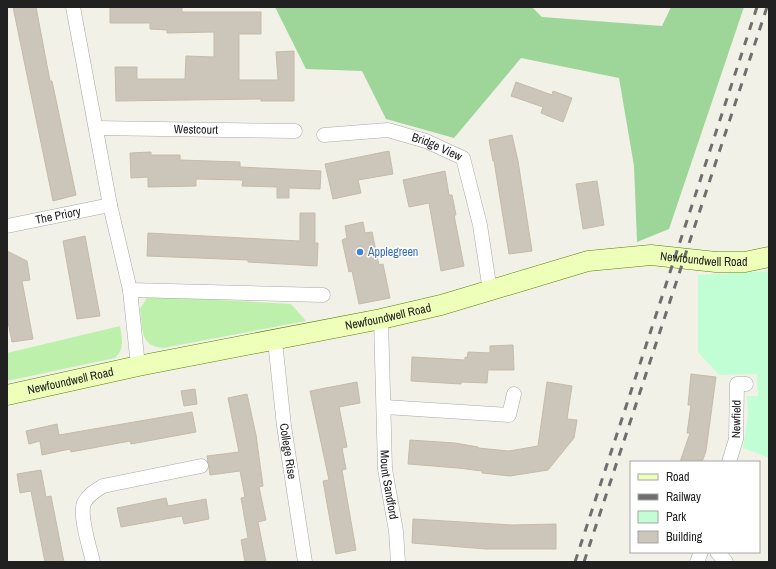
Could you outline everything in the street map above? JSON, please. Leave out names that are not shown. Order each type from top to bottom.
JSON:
[{"type":"main road","name":"Newfoundwell Road","points":[[7,395],[138,366],[276,341],[381,319],[490,291],[588,261],[650,255],[716,262],[745,262],[769,257]]},
{"type":"street","points":[[73,7],[110,205],[130,290],[138,366]]},
{"type":"street","name":"Westcourt","points":[[96,128],[295,131]]},
{"type":"street","name":"Bridge View","points":[[324,135],[388,130],[426,141],[463,158],[480,225],[490,291]]},
{"type":"street","name":"The Priory","points":[[7,226],[110,205]]},
{"type":"street","points":[[130,290],[323,295]]},
{"type":"street","name":"Mount Sandford","points":[[381,319],[386,469],[396,531],[398,562]]},
{"type":"street","name":"College Rise","points":[[276,341],[284,426],[305,562]]},
{"type":"street","name":"Newfield","points":[[729,461],[736,439],[737,384],[746,384]]},
{"type":"street","points":[[385,407],[509,415],[514,394]]},
{"type":"street","points":[[93,562],[83,516],[84,504],[92,493],[102,486],[201,466]]},
{"type":"street","points":[[719,553],[726,562]]},
{"type":"green space","points":[[275,7],[532,7],[542,17],[662,26],[671,7],[744,7],[669,229],[637,242],[634,166],[619,78],[521,58],[454,138],[386,119],[362,71],[306,69]]},
{"type":"green space","points":[[769,271],[769,458],[743,448],[748,414],[747,396],[758,396],[757,374],[719,375],[698,352],[698,275]]},
{"type":"green space","points":[[148,296],[291,304],[306,321],[163,348],[155,347],[146,340],[142,330],[140,309]]},
{"type":"green space","points":[[120,326],[122,347],[115,358],[7,381],[7,353]]},
{"type":"building","points":[[13,7],[36,7],[50,81],[52,81],[76,195],[53,201]]},
{"type":"building","points":[[110,7],[182,7],[182,12],[261,12],[261,34],[239,34],[239,80],[278,80],[276,52],[294,51],[294,101],[261,101],[261,99],[116,101],[115,67],[137,67],[137,79],[185,79],[186,56],[214,57],[214,32],[167,33],[167,30],[150,29],[150,23],[110,23]]},
{"type":"building","points":[[516,82],[552,95],[553,91],[572,98],[563,122],[541,113],[543,107],[511,96]]},
{"type":"building","points":[[512,135],[518,161],[532,251],[509,254],[494,161],[489,140]]},
{"type":"building","points":[[389,151],[393,174],[358,180],[361,193],[333,199],[325,164]]},
{"type":"building","points":[[151,152],[151,155],[180,155],[180,160],[240,162],[240,167],[321,171],[320,189],[289,188],[289,198],[277,198],[277,187],[242,186],[243,180],[196,179],[196,186],[148,187],[148,177],[131,178],[130,153]]},
{"type":"building","points":[[445,171],[449,195],[452,195],[456,215],[454,215],[464,266],[441,271],[429,203],[409,207],[403,180]]},
{"type":"building","points":[[597,181],[604,225],[583,229],[576,184]]},
{"type":"building","points":[[300,213],[315,213],[315,243],[318,243],[317,266],[248,262],[248,260],[147,256],[148,233],[300,241]]},
{"type":"building","points":[[363,222],[365,233],[372,232],[379,265],[383,264],[390,298],[359,304],[352,271],[349,272],[342,240],[347,238],[345,226]]},
{"type":"building","points":[[85,236],[100,316],[77,319],[63,241]]},
{"type":"building","points":[[7,251],[27,261],[30,280],[22,281],[33,339],[12,342],[7,317]]},
{"type":"building","points":[[513,345],[514,370],[488,370],[487,383],[461,382],[461,384],[411,381],[412,357],[465,360],[468,352],[490,353],[490,346]]},
{"type":"building","points":[[691,374],[716,377],[706,451],[702,461],[680,461],[690,433],[687,433],[691,405],[688,405]]},
{"type":"building","points":[[357,382],[360,403],[339,407],[347,447],[342,448],[346,469],[342,470],[356,550],[336,554],[323,481],[329,480],[310,391]]},
{"type":"building","points":[[547,382],[572,386],[567,419],[577,420],[574,438],[548,470],[510,476],[482,473],[482,471],[458,468],[408,464],[410,440],[455,443],[478,448],[509,451],[538,446]]},
{"type":"building","points":[[195,389],[197,404],[184,406],[181,391]]},
{"type":"building","points":[[247,394],[256,435],[263,486],[259,487],[266,520],[258,522],[266,562],[245,562],[241,540],[248,538],[241,498],[245,497],[240,471],[210,475],[207,456],[239,452],[228,398]]},
{"type":"building","points":[[192,412],[196,432],[131,444],[130,441],[71,452],[70,449],[42,455],[40,441],[29,444],[26,431],[57,424],[59,435]]},
{"type":"building","points":[[41,470],[46,497],[51,496],[64,562],[45,562],[31,491],[20,493],[17,474]]},
{"type":"building","points":[[166,498],[168,506],[206,499],[209,519],[184,524],[182,516],[121,527],[117,508]]},
{"type":"building","points":[[413,519],[512,525],[556,524],[556,549],[486,549],[412,543]]},
{"type":"railway","points":[[575,562],[757,7]]},
{"type":"railway","points":[[584,562],[767,7]]},
{"type":"place","name":"Applegreen","points":[[360,252]]}]
